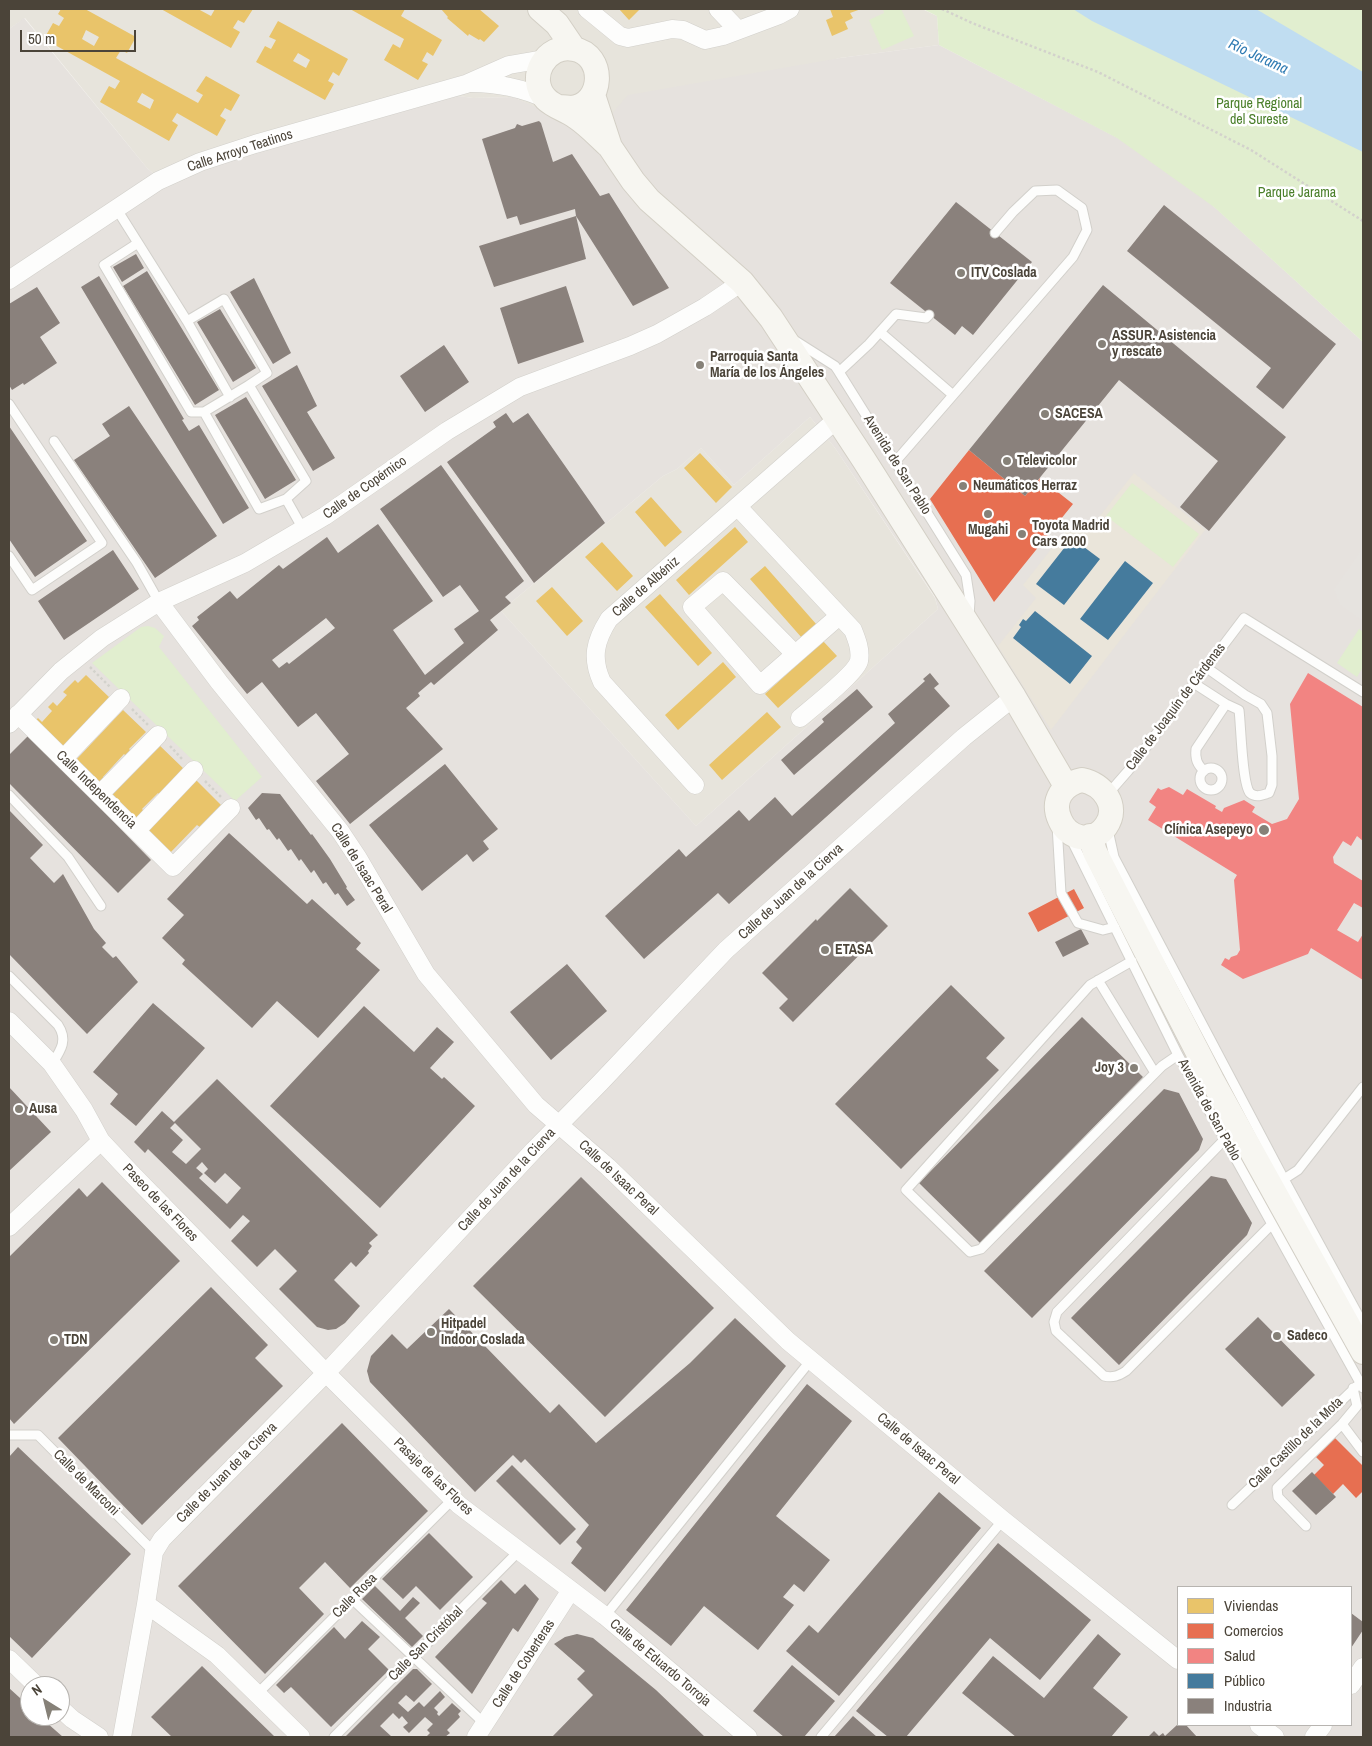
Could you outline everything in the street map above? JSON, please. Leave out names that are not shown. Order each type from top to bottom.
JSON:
[{"type":"street","points":[[534,9],[544,25],[547,57]]},
{"type":"street","points":[[540,9],[557,24],[574,48]]},
{"type":"street","points":[[587,9],[620,36],[628,38],[672,29],[683,30],[705,40],[723,36],[790,9]]},
{"type":"street","points":[[718,9],[738,30]]},
{"type":"street","points":[[553,103],[572,108],[584,104],[593,95],[598,79],[597,71],[589,56],[582,51],[574,48],[565,48],[547,57],[540,66],[538,75],[541,92],[553,103],[586,124],[610,147]]},
{"type":"street","name":"Calle Arroyo Teatinos","points":[[9,280],[158,181],[200,162],[255,144],[466,84],[509,65],[547,57]]},
{"type":"street","name":"Calle Arroyo Teatinos","points":[[466,84],[491,83],[510,86],[532,93],[553,103]]},
{"type":"street","points":[[593,95],[610,147]]},
{"type":"street","name":"Avenida de San Pablo","points":[[610,147],[633,181],[649,200],[742,282],[780,331],[1014,697],[1066,786]]},
{"type":"street","name":"Calle de Copérnico","points":[[14,719],[61,672],[102,638],[159,602],[245,563],[325,516],[447,430],[520,386],[630,346],[657,334],[705,307],[742,282]]},
{"type":"street","name":"Calle de Albéniz","points":[[695,785],[602,682],[597,670],[595,655],[598,640],[609,619],[837,419]]},
{"type":"street","points":[[738,507],[853,630],[858,643],[859,662],[850,673],[800,718]]},
{"type":"street","points":[[795,654],[723,581],[692,607],[760,685],[839,616]]},
{"type":"street","name":"Calle de Isaac Peral","points":[[159,602],[219,682],[340,831],[358,858],[426,974],[536,1104],[608,1167],[788,1341],[1003,1520],[1177,1659]]},
{"type":"street","name":"Calle de Juan de la Cierva","points":[[122,1737],[154,1552],[162,1539],[326,1373],[726,950],[964,737],[1014,697]]},
{"type":"street","points":[[64,758],[121,698]]},
{"type":"street","name":"Calle Independencia","points":[[14,719],[64,758],[173,867],[232,808]]},
{"type":"street","points":[[100,794],[158,735]]},
{"type":"street","points":[[137,830],[194,770]]},
{"type":"street","points":[[1082,780],[1092,782],[1099,786],[1106,795],[1110,806],[1110,815],[1099,831],[1076,837],[1060,819],[1057,801],[1060,793],[1066,786],[1082,780]]},
{"type":"street","name":"Avenida de San Pablo","points":[[1099,831],[1095,852],[1212,1080],[1363,1352]]},
{"type":"street","name":"Paseo de las Flores","points":[[9,1021],[52,1064],[84,1110],[101,1141],[326,1373]]},
{"type":"street","points":[[9,1227],[101,1141]]},
{"type":"street","name":"Pasaje de las Flores","points":[[326,1373],[453,1498],[571,1590]]},
{"type":"street","name":"Calle de Eduardo Torroja","points":[[571,1590],[748,1737]]},
{"type":"street","name":"Calle de Coberteras","points":[[481,1733],[571,1590]]},
{"type":"street","points":[[146,1604],[217,1655],[301,1737]]},
{"type":"street","points":[[9,1659],[27,1676]]},
{"type":"street","points":[[1352,1684],[1363,1667]]},
{"type":"street","points":[[70,1717],[100,1737]]},
{"type":"street","points":[[1260,1726],[1275,1737]]},
{"type":"street","points":[[1314,1737],[1322,1726]]},
{"type":"lane","points":[[895,462],[1073,257],[1087,230],[1082,208],[1057,190],[1035,192],[1013,212],[995,233]]},
{"type":"lane","points":[[116,208],[187,321],[230,396]]},
{"type":"lane","points":[[138,243],[104,265],[191,412],[204,412],[267,373],[224,299],[187,321]]},
{"type":"lane","points":[[839,372],[896,314],[926,318],[929,314]]},
{"type":"lane","name":"Avenida de San Pablo","points":[[780,331],[835,366],[839,372],[966,575],[970,601],[969,626]]},
{"type":"lane","points":[[880,332],[953,396]]},
{"type":"lane","points":[[204,412],[259,509],[286,499],[306,481],[249,385]]},
{"type":"lane","points":[[9,404],[102,543],[32,590],[9,556]]},
{"type":"lane","points":[[54,441],[137,563],[159,602]]},
{"type":"lane","points":[[286,499],[303,529]]},
{"type":"lane","name":"Calle de Joaquín de Cárdenas","points":[[1106,795],[1128,771],[1244,618],[1363,692]]},
{"type":"lane","points":[[1195,684],[1226,704],[1240,710],[1245,779],[1248,791],[1253,795],[1260,796],[1269,793],[1272,785],[1272,756],[1267,713],[1261,704],[1207,668]]},
{"type":"lane","points":[[1204,771],[1198,765],[1195,757],[1196,750],[1226,704]]},
{"type":"lane","points":[[9,795],[68,857],[101,906]]},
{"type":"lane","points":[[1060,819],[1061,893],[1078,924],[1103,930],[1115,927]]},
{"type":"lane","name":"Avenida de San Pablo","points":[[1060,819],[1178,1055],[1359,1386]]},
{"type":"lane","points":[[1099,831],[1363,1324]]},
{"type":"lane","points":[[1132,961],[1090,986],[906,1190],[970,1252],[981,1249],[1162,1066],[1178,1055]]},
{"type":"lane","points":[[9,976],[63,1032],[64,1039],[59,1053],[52,1064]]},
{"type":"lane","points":[[1098,980],[1155,1073]]},
{"type":"lane","points":[[1284,1179],[1298,1170],[1363,1087]]},
{"type":"lane","points":[[1225,1139],[1057,1312],[1054,1322],[1056,1331],[1104,1376],[1111,1378],[1119,1376],[1126,1372],[1272,1224]]},
{"type":"lane","points":[[604,1616],[811,1360]]},
{"type":"lane","points":[[1306,1526],[1278,1497],[1277,1488],[1342,1424],[1357,1406],[1359,1386]]},
{"type":"lane","name":"Calle Castillo de la Mota","points":[[1232,1504],[1359,1386]]},
{"type":"lane","points":[[1342,1424],[1363,1452]]},
{"type":"lane","name":"Calle de Marconi","points":[[9,1436],[38,1435],[154,1552]]},
{"type":"lane","name":"Calle Rosa","points":[[257,1694],[453,1498]]},
{"type":"lane","points":[[821,1737],[1003,1520]]},
{"type":"lane","name":"Calle San Cristóbal","points":[[334,1737],[519,1551]]},
{"type":"lane","points":[[352,1599],[414,1657],[481,1733]]},
{"type":"path","points":[[942,9],[972,23],[1098,72],[1251,150],[1363,221]]},
{"type":"shaded area","points":[[9,9],[922,9],[937,16],[939,45],[840,58],[610,116],[583,132],[513,97],[473,98],[452,95],[168,186],[147,168],[25,18],[9,29]]},
{"type":"shaded area","points":[[24,18],[147,168],[168,186],[204,168],[452,95],[473,98],[513,97],[542,110],[610,116],[628,95],[840,58],[939,45],[1166,163],[1363,342],[1363,1737],[9,1737],[9,29]],"holes":[[[810,417],[835,448],[935,597],[938,609],[696,826],[501,611],[663,476],[677,469],[701,448],[734,485]]]},
{"type":"shaded area","points":[[810,417],[835,448],[935,598],[938,609],[696,826],[501,611],[663,476],[677,469],[701,448],[734,485]]},
{"type":"shaded area","points":[[1134,473],[1205,530],[1051,730],[998,646],[1036,598],[1023,585],[1074,520],[1088,531]]},
{"type":"shaded area","points":[[1363,547],[1363,621],[1340,605],[1334,589]]},
{"type":"green space","points":[[883,9],[901,9],[914,36],[882,50],[869,20],[884,13]]},
{"type":"green space","name":"Parque Jarama","points":[[923,9],[1363,9],[1363,342],[1214,207],[1117,138],[939,45],[937,16]]},
{"type":"green space","points":[[1132,483],[1199,534],[1173,567],[1106,516]]},
{"type":"green space","points":[[141,627],[155,628],[164,636],[159,647],[262,777],[235,801],[92,663]]},
{"type":"green space","points":[[1359,629],[1363,632],[1363,667],[1357,677],[1337,663]]},
{"type":"water","name":"Río Jarama","points":[[1073,9],[1256,9],[1363,72],[1363,152],[1092,21]]},
{"type":"building: Viviendas","points":[[61,9],[85,9],[136,37],[127,53],[121,50],[116,58],[198,103],[203,95],[196,91],[206,76],[240,95],[231,111],[225,108],[220,116],[226,120],[217,136],[177,113],[172,121],[178,125],[169,141],[100,102],[109,86],[115,89],[120,81],[44,39],[53,23],[59,26],[64,18],[58,14]],"holes":[[[86,30],[99,37],[94,46],[82,39]],[[142,93],[154,100],[150,109],[137,102]]]},
{"type":"building: Viviendas","points":[[161,9],[198,9],[211,16],[215,9],[253,9],[244,23],[238,20],[233,28],[240,32],[231,48]]},
{"type":"building: Viviendas","points":[[350,9],[405,9],[401,16],[442,40],[433,56],[427,52],[422,61],[428,64],[418,80],[384,60],[393,44],[400,48],[404,39]]},
{"type":"building: Viviendas","points":[[441,9],[479,9],[499,26],[484,42],[469,34],[468,36],[447,18]]},
{"type":"building: Viviendas","points":[[619,9],[640,9],[629,20]]},
{"type":"building: Viviendas","points":[[830,9],[861,9],[850,13],[853,18],[845,22],[848,29],[832,36],[826,20],[833,17]]},
{"type":"building: Viviendas","points":[[278,21],[348,59],[339,76],[333,72],[328,81],[334,84],[325,100],[256,62],[265,46],[271,49],[276,40],[269,37]],"holes":[[[298,53],[310,60],[306,68],[293,61]]]},
{"type":"building: Viviendas","points":[[700,453],[732,487],[716,503],[684,468]]},
{"type":"building: Viviendas","points":[[651,497],[682,532],[665,547],[635,512]]},
{"type":"building: Viviendas","points":[[735,527],[748,542],[689,595],[676,580]]},
{"type":"building: Viviendas","points":[[602,542],[633,576],[617,591],[585,557]]},
{"type":"building: Viviendas","points":[[765,566],[817,625],[802,638],[750,579]]},
{"type":"building: Viviendas","points":[[552,587],[583,621],[567,636],[536,601]]},
{"type":"building: Viviendas","points":[[660,594],[712,653],[698,666],[645,607]]},
{"type":"building: Viviendas","points":[[823,641],[837,656],[778,708],[765,694]]},
{"type":"building: Viviendas","points":[[723,662],[736,677],[678,730],[665,715]]},
{"type":"building: Viviendas","points":[[86,675],[110,698],[61,748],[34,722],[38,718],[42,722],[52,711],[48,707],[53,702],[57,706],[67,695],[63,692],[75,680],[78,683]]},
{"type":"building: Viviendas","points":[[123,710],[146,732],[129,749],[133,753],[128,758],[124,754],[103,777],[106,780],[101,786],[75,761]]},
{"type":"building: Viviendas","points":[[767,712],[781,727],[722,780],[709,765]]},
{"type":"building: Viviendas","points":[[156,742],[186,771],[161,796],[158,793],[142,809],[146,813],[138,821],[111,795],[151,754]]},
{"type":"building: Viviendas","points":[[196,780],[222,806],[201,828],[197,825],[170,853],[145,828]]},
{"type":"building: Comercios","points":[[969,450],[1025,496],[1040,478],[1073,504],[994,602],[930,499]]},
{"type":"building: Comercios","points":[[1074,889],[1084,908],[1038,932],[1028,913]]},
{"type":"building: Comercios","points":[[1329,1432],[1363,1466],[1363,1491],[1356,1498],[1343,1484],[1333,1494],[1314,1475],[1324,1465],[1310,1451]]},
{"type":"building: Salud","name":"Clínica Asepeyo","points":[[1308,673],[1363,707],[1363,841],[1357,836],[1351,846],[1343,841],[1333,857],[1334,863],[1363,881],[1363,908],[1354,903],[1337,930],[1358,942],[1363,934],[1363,980],[1311,948],[1308,954],[1243,979],[1221,965],[1225,958],[1229,960],[1237,955],[1240,950],[1234,880],[1237,875],[1148,820],[1156,807],[1149,802],[1158,788],[1161,790],[1169,787],[1183,795],[1187,789],[1216,806],[1215,808],[1222,812],[1224,808],[1244,800],[1255,807],[1252,812],[1272,824],[1287,819],[1299,799],[1290,704]]},
{"type":"building: Público","points":[[1072,538],[1100,559],[1064,605],[1036,584]]},
{"type":"building: Público","points":[[1125,561],[1153,583],[1108,640],[1080,619]]},
{"type":"building: Público","points":[[1035,611],[1092,656],[1070,684],[1013,638],[1021,627],[1019,625],[1023,619],[1026,621]]},
{"type":"building: Industria","points":[[539,121],[553,162],[572,154],[600,196],[609,193],[669,288],[633,306],[576,216],[575,209],[520,225],[517,216],[507,219],[482,139],[515,128],[517,124],[522,126]]},
{"type":"building: Industria","name":"ITV Coslada","points":[[956,202],[1032,262],[973,335],[962,326],[955,335],[890,283]]},
{"type":"building: Industria","points":[[1164,205],[1336,344],[1283,409],[1256,387],[1271,368],[1127,251]]},
{"type":"building: Industria","points":[[576,216],[586,259],[494,287],[479,246]]},
{"type":"building: Industria","points":[[136,254],[144,268],[122,282],[113,267]]},
{"type":"building: Industria","points":[[147,271],[219,390],[195,405],[123,286]]},
{"type":"building: Industria","points":[[99,276],[184,419],[182,420],[189,431],[199,425],[249,508],[223,524],[81,287]]},
{"type":"building: Industria","points":[[254,278],[291,353],[273,364],[230,292]]},
{"type":"building: Industria","points":[[1103,285],[1286,437],[1209,531],[1180,507],[1218,461],[1119,380],[1025,496],[969,450]]},
{"type":"building: Industria","points":[[566,286],[584,342],[518,364],[500,308]]},
{"type":"building: Industria","points":[[37,287],[60,323],[40,337],[57,363],[24,385],[23,383],[12,390],[9,385],[9,304]]},
{"type":"building: Industria","points":[[220,309],[256,368],[233,382],[197,322]]},
{"type":"building: Industria","points":[[444,345],[469,382],[425,412],[400,376]]},
{"type":"building: Industria","points":[[297,365],[317,406],[307,412],[335,458],[313,471],[262,386]]},
{"type":"building: Industria","points":[[246,397],[296,480],[265,499],[215,415]]},
{"type":"building: Industria","points":[[129,406],[217,536],[155,578],[74,460],[110,436],[102,424]]},
{"type":"building: Industria","points":[[506,413],[513,423],[528,413],[605,523],[534,583],[447,462],[496,427],[493,422]]},
{"type":"building: Industria","points":[[9,426],[87,541],[35,577],[9,539]]},
{"type":"building: Industria","points":[[441,465],[524,581],[505,597],[511,603],[490,620],[498,630],[434,685],[431,682],[418,693],[420,696],[406,708],[443,749],[350,824],[316,781],[349,754],[316,713],[298,727],[262,682],[247,694],[192,626],[199,620],[197,617],[230,591],[237,599],[279,565],[283,569],[327,537],[338,553],[378,524],[433,601],[393,630],[425,675],[464,643],[454,629],[479,611],[460,585],[443,597],[380,509]],"holes":[[[326,618],[335,628],[289,664],[287,662],[279,668],[272,660]]]},
{"type":"building: Industria","points":[[113,550],[139,589],[64,640],[38,601]]},
{"type":"building: Industria","points":[[930,673],[939,684],[934,688],[950,706],[729,904],[718,893],[644,959],[605,916],[679,849],[686,857],[739,810],[749,821],[775,797],[792,816],[895,723],[888,714],[925,681],[923,679]]},
{"type":"building: Industria","points":[[857,689],[873,707],[794,775],[781,760],[824,722],[822,719]]},
{"type":"building: Industria","points":[[29,735],[151,860],[118,893],[9,783],[9,755]]},
{"type":"building: Industria","points":[[445,764],[498,829],[483,841],[489,849],[473,862],[467,854],[422,891],[369,825]]},
{"type":"building: Industria","points":[[262,793],[280,794],[330,859],[355,900],[347,906],[338,893],[335,895],[326,882],[323,884],[314,870],[311,873],[301,859],[299,861],[291,849],[288,851],[279,838],[277,840],[269,829],[267,830],[259,818],[256,820],[248,808]]},
{"type":"building: Industria","points":[[9,810],[43,845],[30,858],[54,883],[63,874],[94,929],[106,943],[102,947],[113,958],[116,956],[138,982],[87,1034],[9,954]]},
{"type":"building: Industria","points":[[229,833],[307,904],[312,899],[361,943],[356,949],[380,970],[318,1038],[277,1001],[252,1028],[182,964],[185,960],[162,938],[184,915],[167,899]]},
{"type":"building: Industria","name":"ETASA","points":[[850,888],[888,926],[793,1022],[779,1008],[788,999],[762,973]]},
{"type":"building: Industria","points":[[1081,929],[1089,944],[1063,957],[1055,942]]},
{"type":"building: Industria","points":[[567,964],[607,1011],[551,1060],[510,1012]]},
{"type":"building: Industria","points":[[951,985],[1005,1038],[986,1058],[999,1070],[901,1169],[835,1104]]},
{"type":"building: Industria","points":[[153,1003],[205,1048],[136,1126],[110,1104],[118,1094],[93,1072]]},
{"type":"building: Industria","points":[[364,1006],[414,1052],[437,1027],[454,1042],[430,1068],[442,1079],[444,1077],[475,1106],[380,1208],[270,1106]]},
{"type":"building: Industria","points":[[1082,1017],[1143,1077],[980,1243],[919,1183]]},
{"type":"building: Industria","points":[[217,1079],[378,1235],[369,1243],[372,1246],[368,1251],[369,1253],[356,1267],[351,1262],[334,1280],[360,1306],[345,1323],[336,1329],[328,1330],[317,1327],[279,1289],[297,1271],[275,1249],[257,1267],[231,1241],[250,1221],[243,1215],[230,1229],[148,1149],[145,1153],[134,1142],[162,1111],[174,1122]],"holes":[[[175,1123],[201,1149],[186,1164],[172,1152],[183,1140],[170,1128]],[[202,1162],[208,1169],[204,1173],[215,1183],[225,1173],[241,1188],[227,1204],[199,1178],[203,1174],[196,1168]]]},
{"type":"building: Industria","name":"Ausa","points":[[9,1087],[51,1132],[9,1171]]},
{"type":"building: Industria","points":[[1164,1089],[1179,1093],[1203,1139],[1199,1150],[1032,1318],[984,1271]]},
{"type":"building: Industria","points":[[1211,1176],[1226,1179],[1252,1223],[1247,1235],[1119,1365],[1071,1318]]},
{"type":"building: Industria","points":[[581,1177],[714,1308],[605,1417],[473,1286]]},
{"type":"building: Industria","name":"TDN","points":[[102,1182],[180,1261],[14,1424],[9,1418],[9,1257],[79,1188],[87,1197]]},
{"type":"building: Industria","points":[[211,1287],[268,1345],[255,1358],[283,1386],[142,1525],[58,1438]]},
{"type":"building: Industria","points":[[449,1309],[550,1413],[559,1404],[596,1443],[690,1363],[735,1318],[786,1366],[605,1592],[571,1563],[582,1548],[576,1542],[589,1525],[525,1459],[521,1463],[513,1455],[475,1492],[370,1382],[367,1371],[371,1356],[392,1334],[407,1349]]},
{"type":"building: Industria","points":[[1258,1317],[1315,1375],[1282,1407],[1225,1349]]},
{"type":"building: Industria","points":[[807,1384],[852,1421],[776,1516],[830,1560],[804,1592],[794,1584],[783,1597],[794,1605],[758,1650],[704,1606],[671,1646],[626,1610]]},
{"type":"building: Industria","points":[[342,1423],[428,1511],[350,1588],[325,1562],[299,1588],[324,1614],[265,1674],[178,1586]]},
{"type":"building: Industria","points":[[18,1447],[131,1554],[32,1658],[9,1636],[9,1457]]},
{"type":"building: Industria","points":[[512,1465],[576,1529],[560,1545],[496,1481]]},
{"type":"building: Industria","points":[[1312,1472],[1336,1497],[1316,1515],[1292,1491]]},
{"type":"building: Industria","points":[[939,1492],[981,1528],[839,1696],[786,1651],[809,1625],[818,1633]]},
{"type":"building: Industria","points":[[429,1533],[473,1577],[440,1610],[416,1586],[403,1599],[382,1579]]},
{"type":"building: Industria","points":[[998,1543],[1091,1620],[1040,1680],[990,1638],[906,1737],[888,1737],[856,1711]]},
{"type":"building: Industria","points":[[501,1580],[515,1594],[525,1584],[539,1599],[518,1632],[513,1628],[472,1694],[435,1657],[487,1603],[482,1599]]},
{"type":"building: Industria","points":[[375,1586],[400,1611],[413,1597],[420,1603],[405,1618],[423,1636],[412,1647],[362,1599]]},
{"type":"building: Industria","points":[[1352,1614],[1363,1622],[1363,1630],[1352,1646]]},
{"type":"building: Industria","points":[[362,1621],[380,1637],[368,1649],[389,1670],[331,1727],[291,1687],[284,1693],[276,1685],[334,1627],[345,1639]]},
{"type":"building: Industria","points":[[577,1634],[593,1638],[656,1690],[705,1737],[552,1737],[593,1695],[577,1679],[585,1671],[554,1644],[565,1637]]},
{"type":"building: Industria","points":[[1098,1634],[1121,1654],[1093,1688],[1128,1717],[1111,1737],[1016,1737],[962,1693],[993,1656],[1044,1698]]},
{"type":"building: Industria","points":[[792,1665],[835,1701],[804,1737],[784,1737],[753,1711]]},
{"type":"building: Industria","points":[[202,1666],[275,1737],[172,1737],[151,1717]]},
{"type":"building: Industria","points":[[413,1669],[417,1669],[432,1684],[414,1702],[406,1695],[398,1703],[408,1712],[419,1702],[424,1707],[440,1691],[445,1697],[434,1708],[439,1716],[452,1703],[461,1711],[458,1714],[460,1717],[447,1730],[450,1733],[445,1737],[426,1737],[430,1733],[427,1730],[433,1724],[425,1717],[409,1733],[403,1727],[408,1723],[402,1716],[399,1719],[393,1713],[380,1726],[392,1737],[345,1737]]},
{"type":"building: Industria","points":[[9,1688],[20,1698],[20,1726],[50,1726],[63,1737],[9,1737]]},
{"type":"building: Industria","points":[[853,1716],[877,1737],[834,1737]]},
{"type":"building: Industria","points":[[1177,1725],[1187,1726],[1197,1737],[1148,1737],[1154,1731],[1159,1736],[1163,1733],[1165,1736]]},
{"type":"place","name":"ITV Coslada","points":[[961,273]]},
{"type":"place","name":"ASSUR. Asistencia y rescate","points":[[1102,344]]},
{"type":"place","name":"Parroquia Santa María de los Ángeles","points":[[700,365]]},
{"type":"place","name":"SACESA","points":[[1045,414]]},
{"type":"place","name":"Televicolor","points":[[1007,461]]},
{"type":"place","name":"Neumáticos Herraz","points":[[963,486]]},
{"type":"place","name":"Mugahi","points":[[988,514]]},
{"type":"place","name":"Toyota Madrid Cars 2000","points":[[1022,534]]},
{"type":"place","name":"Clínica Asepeyo","points":[[1264,830]]},
{"type":"place","name":"ETASA","points":[[825,950]]},
{"type":"place","name":"Joy 3","points":[[1134,1068]]},
{"type":"place","name":"Ausa","points":[[19,1109]]},
{"type":"place","name":"Hitpadel Indoor Coslada","points":[[431,1332]]},
{"type":"place","name":"Sadeco","points":[[1277,1336]]},
{"type":"place","name":"TDN","points":[[54,1340]]},
{"type":"park label","name":"Parque Regional del Sureste","points":[[1259,112]]}]
